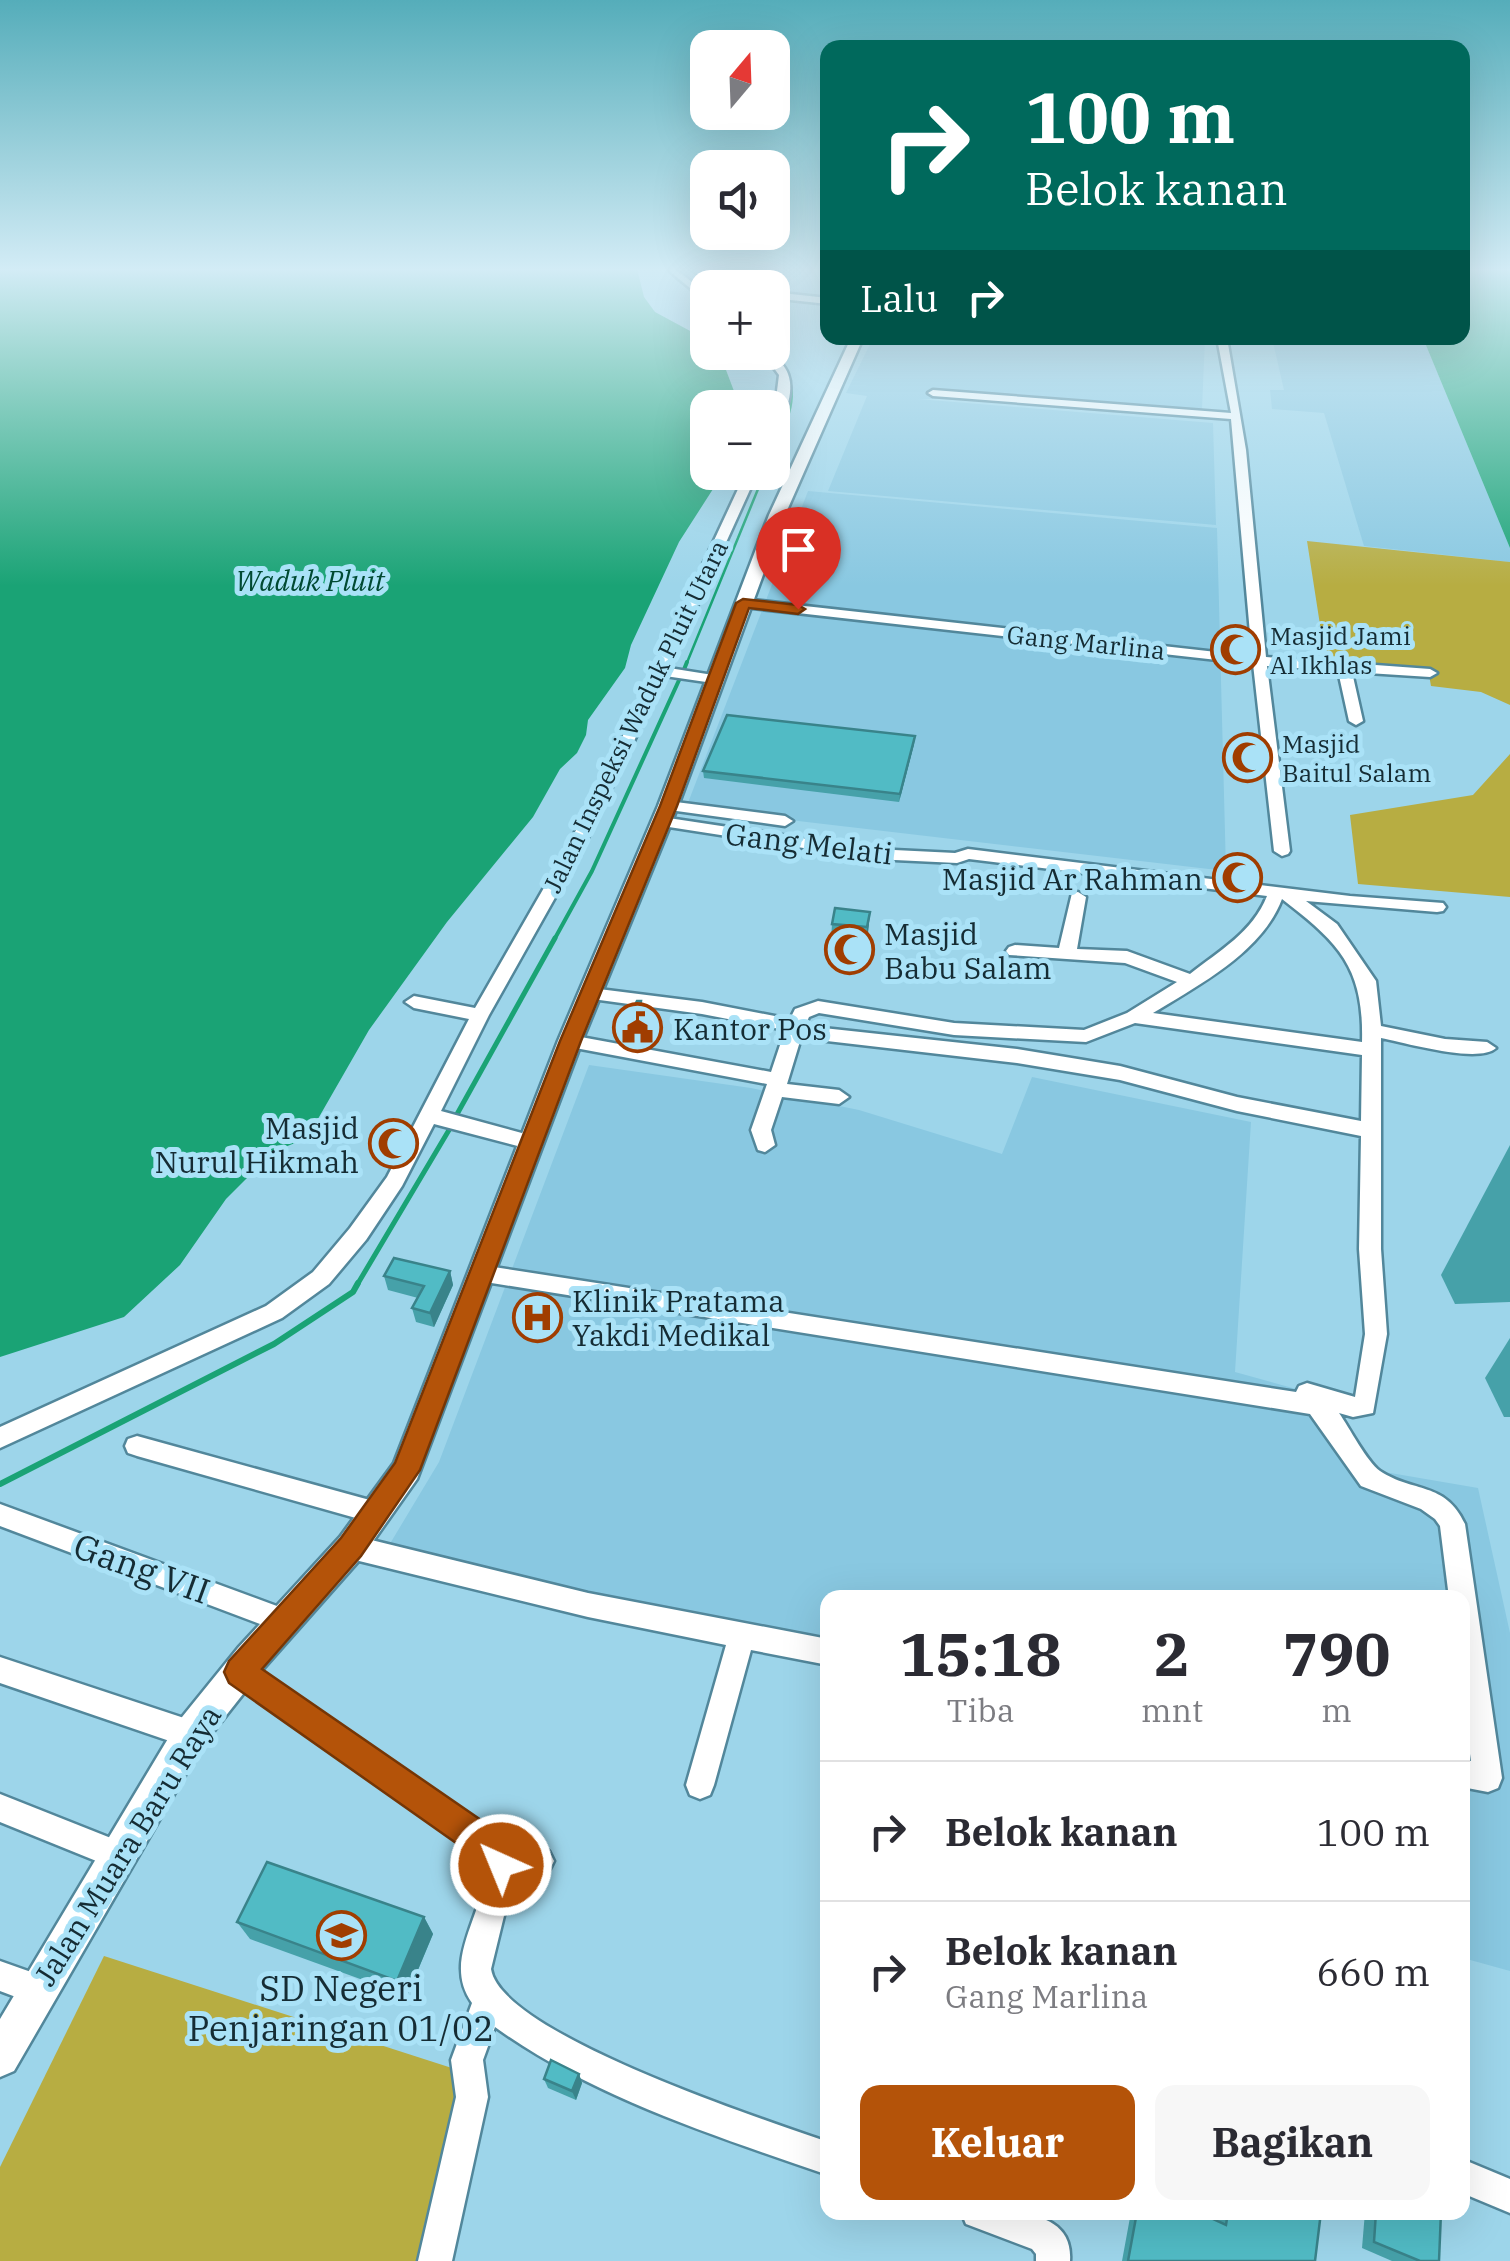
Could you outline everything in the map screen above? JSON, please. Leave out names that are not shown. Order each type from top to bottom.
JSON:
[{"type":"street","name":"Jalan Muara Baru Raya","points":[[0,2058],[116,1854],[190,1734],[284,1620],[351,1547],[406,1470],[570,1041],[665,814],[713,679],[838,375]]},
{"type":"street","points":[[1227,375],[1243,469],[1282,851]]},
{"type":"street","points":[[934,393],[1233,416]]},
{"type":"street","name":"Jalan Inspeksi Waduk Pluit Utara","points":[[0,1438],[274,1312],[321,1278],[358,1234],[390,1189],[480,1015],[576,846],[744,490]]},
{"type":"street","name":"Gang Marlina","points":[[743,603],[1261,661],[1430,673]]},
{"type":"street","points":[[1344,666],[1356,722]]},
{"type":"street","points":[[660,672],[713,679]]},
{"type":"street","points":[[665,814],[785,821]]},
{"type":"street","name":"Gang Melati","points":[[665,814],[874,854],[957,858],[968,854],[1436,907]]},
{"type":"street","points":[[765,1144],[761,1130],[802,1013],[818,1007],[954,1029],[1086,1036],[1134,1016],[1192,981],[1248,938],[1281,892],[1331,928],[1364,976],[1372,1040],[1370,1249],[1376,1334],[1364,1406],[1353,1407],[1304,1392],[1276,1399]]},
{"type":"street","points":[[1066,954],[1078,896]]},
{"type":"street","points":[[1015,950],[1136,959],[1192,981]]},
{"type":"street","points":[[591,994],[796,1029],[1120,1073],[1238,1104],[1373,1131]]},
{"type":"street","points":[[414,1002],[480,1015]]},
{"type":"street","points":[[1134,1016],[1487,1048]]},
{"type":"street","points":[[570,1041],[839,1096]]},
{"type":"street","points":[[428,1115],[533,1143]]},
{"type":"street","points":[[481,1274],[1316,1405],[1325,1412],[1370,1478],[1430,1501],[1444,1511],[1452,1524],[1461,1590]]},
{"type":"street","points":[[136,1446],[377,1512]]},
{"type":"street","name":"Gang VII","points":[[0,1515],[284,1620]]},
{"type":"street","points":[[351,1547],[588,1605],[820,1651]]},
{"type":"street","points":[[700,1786],[742,1636]]},
{"type":"street","points":[[1470,1654],[1488,1778],[1470,1775]]},
{"type":"street","points":[[0,1670],[190,1734]]},
{"type":"street","points":[[240,1672],[498,1852],[501,1865],[476,1967],[476,1982],[488,2002],[526,2032],[654,2095],[820,2156]]},
{"type":"street","points":[[0,1808],[116,1854]]},
{"type":"street","points":[[501,1865],[524,1856],[540,1861]]},
{"type":"street","points":[[0,1976],[37,1990]]},
{"type":"street","points":[[435,2261],[472,2097],[467,2060],[488,2002]]},
{"type":"street","points":[[1470,2179],[1510,2196]]},
{"type":"street","points":[[1000,2220],[1043,2236],[1054,2248],[1053,2261]]},
{"type":"shaded area","points":[[855,375],[1203,375],[1202,409],[942,389],[938,399],[918,399],[1213,423],[1216,525],[828,491],[867,396],[846,393]]},
{"type":"shaded area","points":[[1280,375],[1438,375],[1510,548],[1510,562],[1364,546],[1324,413],[1272,409],[1270,390],[1284,390]]},
{"type":"shaded area","points":[[808,491],[1217,528],[1226,871],[686,808]]},
{"type":"shaded area","points":[[1307,541],[1510,562],[1510,705],[1481,692],[1431,686],[1428,669],[1325,657]]},
{"type":"shaded area","points":[[1510,754],[1510,897],[1358,884],[1350,815],[1473,795]]},
{"type":"shaded area","points":[[589,1065],[751,1088],[859,1110],[1002,1154],[1032,1077],[1251,1122],[1235,1372],[1332,1399],[1367,1469],[1478,1488],[1510,1633],[1510,1971],[1470,1960],[1470,1590],[820,1590],[820,1661],[385,1552],[439,1462]]},
{"type":"shaded area","points":[[104,1956],[486,2079],[441,2261],[0,2261],[0,2167]]},
{"type":"water","name":"Waduk Pluit","points":[[0,375],[728,375],[734,390],[690,390],[690,490],[712,490],[679,542],[631,645],[625,668],[588,720],[577,753],[560,769],[533,817],[447,922],[369,1030],[307,1138],[273,1152],[226,1199],[180,1265],[124,1317],[0,1357]]},
{"type":"water","points":[[1438,375],[1510,375],[1510,548]]},
{"type":"building","points":[[727,715],[915,736],[900,794],[703,771]]},
{"type":"building","points":[[835,908],[870,912],[867,927],[832,924]]},
{"type":"building","points":[[637,1001],[641,1001],[639,1013],[650,1016],[644,1028],[636,1027],[635,1035],[620,1032]]},
{"type":"building","points":[[394,1258],[450,1271],[430,1313],[412,1308],[424,1286],[384,1276]]},
{"type":"building","name":"SD Negeri Penjaringan 01/02","points":[[267,1862],[424,1917],[397,1981],[237,1922]]},
{"type":"building","points":[[551,2060],[579,2074],[572,2091],[544,2079]]},
{"type":"building","points":[[1136,2220],[1215,2220],[1226,2225],[1227,2220],[1320,2220],[1315,2261],[1128,2261]]},
{"type":"building","points":[[1375,2220],[1441,2220],[1439,2261],[1420,2261],[1374,2242]]},
{"type":"waterway","points":[[788,375],[790,408]]},
{"type":"waterway","points":[[686,665],[758,490]]},
{"type":"waterway","points":[[683,672],[687,662]]},
{"type":"waterway","points":[[554,940],[592,871],[680,678]]},
{"type":"waterway","points":[[456,1116],[555,938]]},
{"type":"waterway","points":[[357,1285],[449,1130]]},
{"type":"waterway","points":[[0,1484],[274,1344],[353,1292],[358,1283]]},
{"type":"place","name":"Masjid Jami Al Ikhlas","points":[[1235,649]]},
{"type":"place","name":"Masjid Baitul Salam","points":[[1247,757]]},
{"type":"place","name":"Masjid Ar Rahman","points":[[1238,878]]},
{"type":"place","name":"Masjid Babu Salam","points":[[849,950]]},
{"type":"place","name":"Kantor Pos","points":[[638,1028]]},
{"type":"place","name":"Masjid Nurul Hikmah","points":[[394,1144]]},
{"type":"place","name":"Klinik Pratama Yakdi Medikal","points":[[537,1317]]},
{"type":"place","name":"SD Negeri Penjaringan 01/02","points":[[341,1936]]},
{"type":"route","points":[[501,1865],[498,1852],[240,1672],[351,1547],[406,1470],[570,1041],[668,806],[743,603],[798,609]]}]
